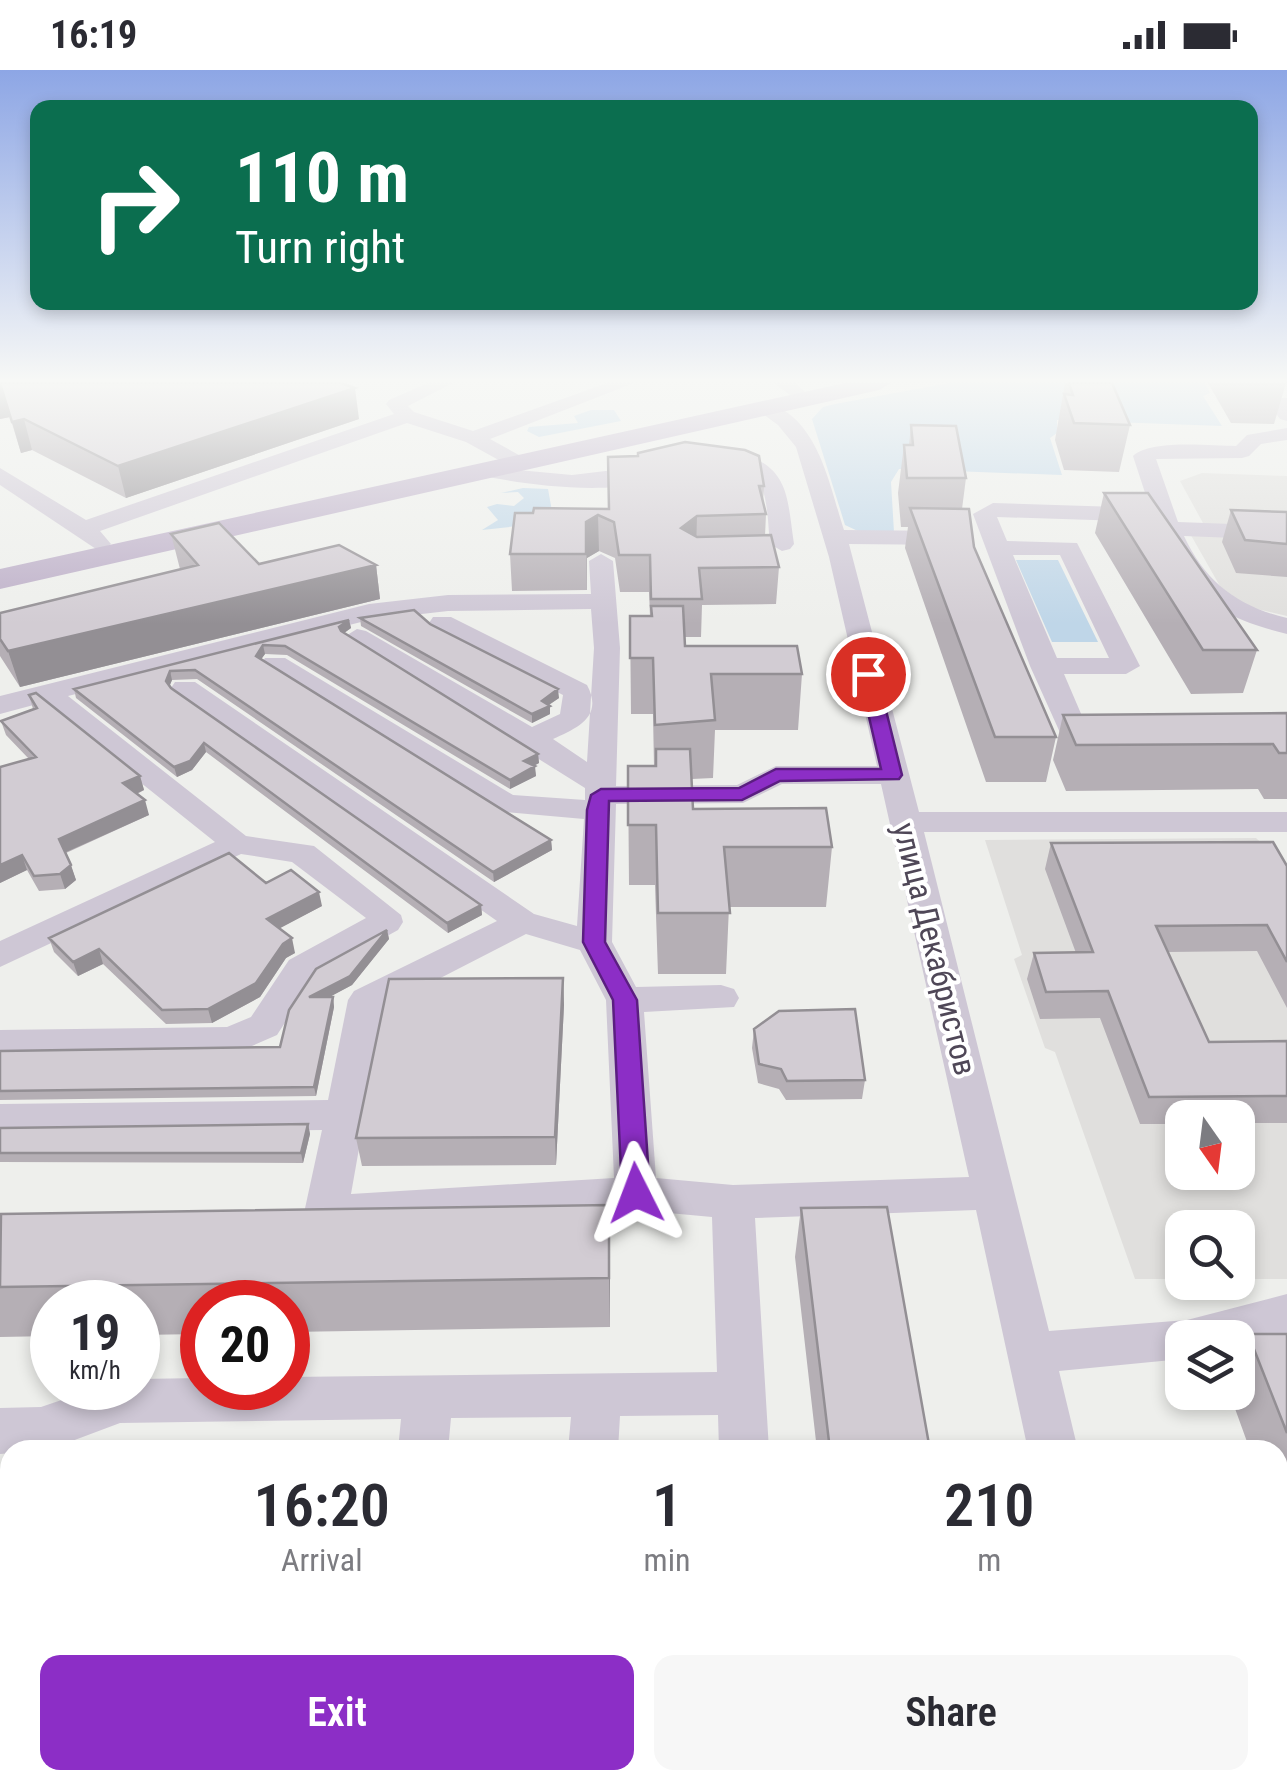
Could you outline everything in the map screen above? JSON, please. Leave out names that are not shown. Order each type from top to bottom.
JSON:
[{"type":"main road","points":[[0,579],[519,463]]},
{"type":"street","points":[[84,529],[272,463]]},
{"type":"street","points":[[516,464],[592,492],[701,463]]},
{"type":"street","points":[[752,463],[764,468],[773,481],[775,549],[836,542],[994,543],[1069,548],[1126,666],[1044,666]]},
{"type":"street","name":"улица Декабристов","points":[[811,463],[836,542],[1050,1440]]},
{"type":"street","points":[[1146,463],[1166,522],[1204,592],[1245,616],[1287,626]]},
{"type":"street","points":[[516,464],[520,479],[566,482]]},
{"type":"street","points":[[0,474],[84,529],[111,554]]},
{"type":"street","points":[[1071,484],[1080,512]]},
{"type":"street","points":[[0,504],[33,493]]},
{"type":"street","points":[[1082,751],[994,543],[985,510],[1080,512],[1287,533]]},
{"type":"street","points":[[601,561],[602,601],[616,648],[599,797],[594,942],[625,1000],[636,1193]]},
{"type":"street","points":[[0,705],[369,612],[448,603],[602,601]]},
{"type":"street","points":[[442,622],[577,691],[574,719],[531,738]]},
{"type":"street","points":[[357,637],[531,738],[599,797]]},
{"type":"street","points":[[275,664],[506,804],[599,797],[742,794],[776,775],[892,775]]},
{"type":"street","points":[[185,688],[522,922],[594,942]]},
{"type":"street","points":[[0,1043],[231,1040],[264,1026],[302,968],[386,922],[384,915],[302,853],[237,844],[46,693]]},
{"type":"street","points":[[904,822],[1283,829]]},
{"type":"street","points":[[0,955],[237,844]]},
{"type":"street","points":[[522,922],[366,1000],[326,1212],[636,1193],[733,1202],[992,1194]]},
{"type":"street","points":[[625,1000],[721,998]]},
{"type":"street","points":[[0,1119],[345,1114]]},
{"type":"street","points":[[733,1202],[743,1440]]},
{"type":"street","points":[[1255,1324],[1287,1314]]},
{"type":"street","points":[[1028,1353],[1165,1340]]},
{"type":"street","points":[[0,1430],[40,1430],[120,1401],[739,1393]]},
{"type":"street","points":[[594,1440],[598,1395]]},
{"type":"street","points":[[423,1440],[428,1397]]},
{"type":"shaded area","points":[[826,463],[1058,463],[1062,475],[899,469],[891,482],[894,532],[860,532],[845,525]]},
{"type":"shaded area","points":[[1202,473],[1287,476],[1287,616],[1240,605],[1221,588],[1184,523],[1203,523],[1180,481]]},
{"type":"shaded area","points":[[523,488],[548,489],[554,522],[482,530],[498,520],[487,507],[514,506],[524,498],[518,492],[501,493]]},
{"type":"shaded area","points":[[1016,560],[1058,560],[1098,642],[1052,642]]},
{"type":"shaded area","points":[[1256,838],[1287,863],[1287,1279],[1255,1279],[1255,1210],[1165,1210],[1165,1279],[1135,1279],[1055,1052],[1045,1048],[1014,959],[1022,955],[985,840]]},
{"type":"building","points":[[608,463],[760,463],[764,486],[759,486],[766,514],[697,516],[681,528],[697,537],[771,535],[779,567],[699,568],[702,599],[651,599],[650,555],[619,555],[614,522],[598,515],[586,522],[586,554],[510,554],[515,513],[533,513],[534,508],[609,509]]},
{"type":"building","points":[[906,463],[963,463],[966,478],[907,478]]},
{"type":"building","points":[[1104,493],[1148,493],[1257,650],[1203,650]]},
{"type":"building","points":[[910,508],[969,509],[974,547],[1056,737],[995,737]]},
{"type":"building","points":[[1231,510],[1287,512],[1287,544],[1245,540]]},
{"type":"building","points":[[219,523],[259,564],[339,545],[376,565],[8,651],[0,639],[0,613],[198,565],[171,534]]},
{"type":"building","points":[[651,606],[683,606],[685,646],[797,646],[802,674],[711,674],[715,720],[655,725],[653,658],[630,658],[630,616],[652,616]]},
{"type":"building","points":[[414,610],[430,624],[558,689],[542,701],[550,706],[532,714],[360,618]]},
{"type":"building","points":[[349,620],[339,627],[341,631],[538,754],[524,761],[535,766],[510,780],[285,646],[263,645],[256,656],[551,840],[493,872],[195,670],[170,671],[166,681],[481,905],[447,923],[204,743],[190,761],[174,767],[74,689]]},
{"type":"building","points":[[36,693],[140,776],[123,783],[145,800],[59,839],[71,865],[60,874],[34,876],[22,855],[0,865],[0,767],[36,757],[1,721],[37,708],[29,695]]},
{"type":"building","points":[[1287,713],[1287,753],[1279,753],[1273,744],[1076,745],[1063,715]]},
{"type":"building","points":[[656,749],[690,749],[693,809],[826,808],[832,847],[724,847],[730,913],[658,913],[656,825],[628,825],[628,766],[656,766]]},
{"type":"building","points":[[1273,842],[1287,866],[1287,962],[1267,925],[1156,926],[1209,1042],[1287,1041],[1287,1096],[1149,1097],[1108,991],[1046,992],[1034,953],[1093,952],[1051,843]]},
{"type":"building","points":[[229,853],[266,883],[291,870],[319,892],[267,919],[292,938],[283,944],[256,983],[208,1009],[162,1010],[99,949],[73,962],[49,938]]},
{"type":"building","points":[[387,930],[350,976],[309,997],[333,997],[314,1087],[0,1091],[0,1051],[280,1047],[289,1010],[316,969]]},
{"type":"building","points":[[563,978],[555,1137],[356,1138],[389,979]]},
{"type":"building","points":[[855,1009],[865,1080],[787,1081],[781,1069],[759,1064],[754,1029],[779,1011]]},
{"type":"building","points":[[308,1124],[301,1153],[0,1153],[0,1128]]},
{"type":"building","points":[[609,1205],[609,1278],[310,1282],[180,1280],[180,1284],[160,1285],[160,1280],[30,1280],[30,1287],[0,1287],[1,1214]]},
{"type":"building","points":[[887,1207],[928,1440],[829,1440],[801,1208]]},
{"type":"building","points":[[1255,1334],[1287,1334],[1287,1433],[1255,1352]]},
{"type":"route","points":[[636,1193],[625,1000],[594,942],[597,810],[601,795],[742,794],[776,775],[892,775],[868,674]]}]
